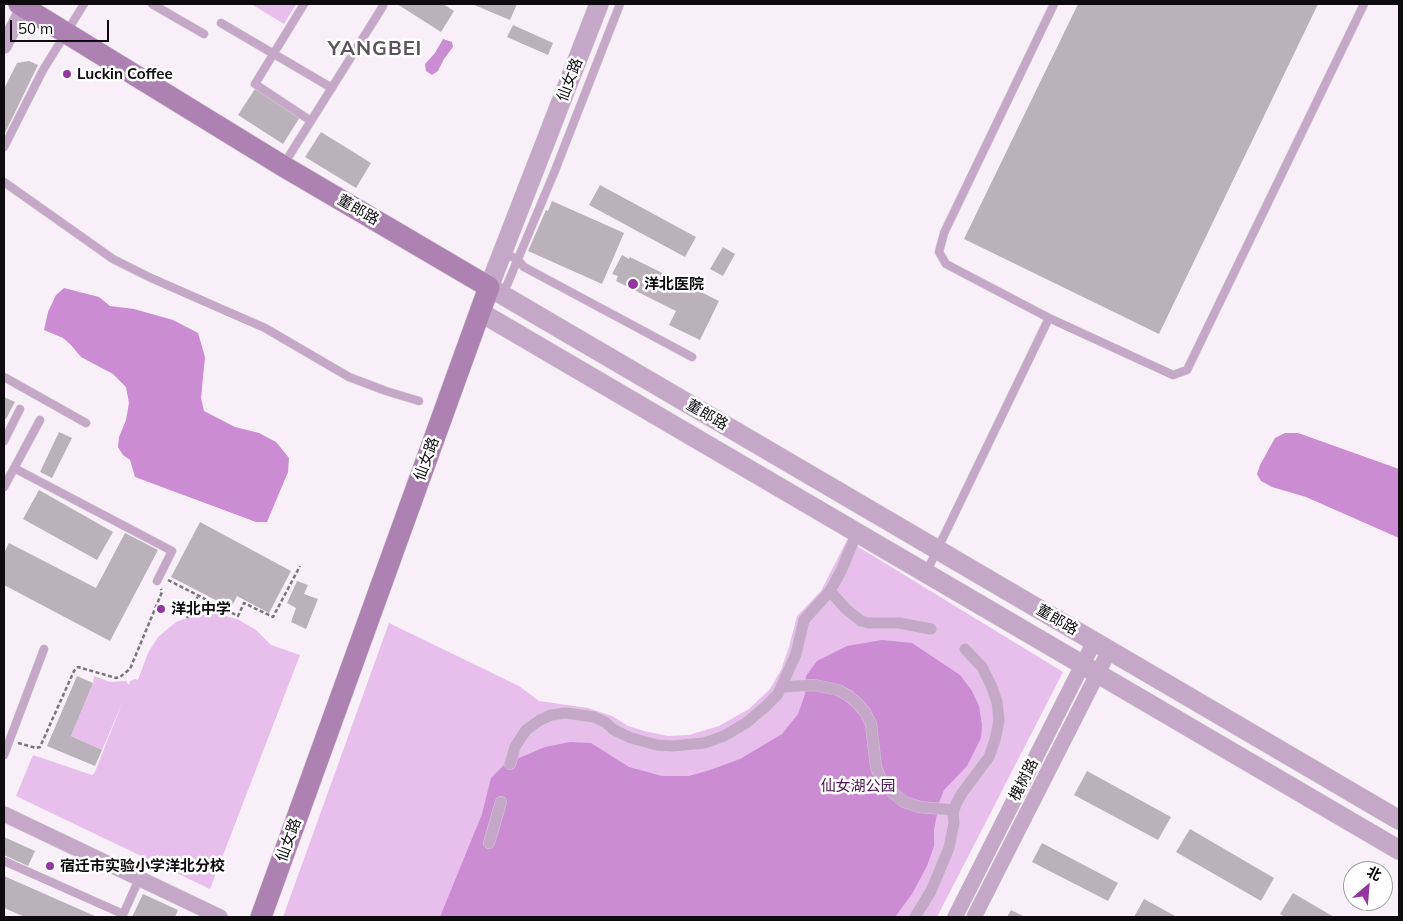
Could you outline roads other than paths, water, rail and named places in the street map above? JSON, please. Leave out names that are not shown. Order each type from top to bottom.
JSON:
[{"type":"main road","name":"董郎路","points":[[21,5],[282,166],[498,286]]},
{"type":"main road","name":"仙女路","points":[[261,917],[480,312],[498,286]]},
{"type":"street","name":"仙女路","points":[[498,286],[599,4]]},
{"type":"street","points":[[4,46],[21,5]]},
{"type":"street","name":"董郎路","points":[[498,286],[936,550],[1399,820]]},
{"type":"street","name":"董郎路","points":[[480,312],[1399,850]]},
{"type":"street","points":[[510,762],[514,747],[526,730],[551,715],[566,713],[594,717],[605,722],[614,730],[641,742],[673,746],[704,743],[724,736],[746,723],[778,694],[796,654],[804,620],[830,591],[841,571],[857,533]]},
{"type":"street","points":[[830,591],[846,609],[868,624],[899,623],[931,629]]},
{"type":"street","name":"槐树路","points":[[955,917],[1102,646]]},
{"type":"street","points":[[915,917],[931,891],[946,855],[954,823],[954,810],[962,793],[989,757],[999,720],[997,702],[991,685],[982,667],[965,648]]},
{"type":"street","name":"槐树路","points":[[974,917],[1090,669]]},
{"type":"street","points":[[781,687],[814,685],[827,687],[849,696],[865,712],[871,724],[876,767],[886,787],[904,802],[920,807],[954,810]]},
{"type":"street","points":[[489,843],[501,802]]},
{"type":"street","points":[[4,814],[220,917]]},
{"type":"lane","points":[[4,147],[43,70],[84,4]]},
{"type":"lane","points":[[152,4],[204,34]]},
{"type":"lane","points":[[304,4],[255,84],[311,121]]},
{"type":"lane","points":[[620,4],[554,172],[510,256],[524,267],[692,356]]},
{"type":"lane","points":[[1054,4],[944,233],[939,252],[946,264],[1049,318],[1173,375],[1187,370],[1364,4]]},
{"type":"lane","points":[[282,166],[383,6]]},
{"type":"lane","points":[[221,23],[332,88]]},
{"type":"lane","points":[[4,182],[113,259],[151,278],[265,328],[349,377],[386,392],[419,401]]},
{"type":"lane","points":[[926,573],[1049,318]]},
{"type":"lane","points":[[4,377],[86,423]]},
{"type":"lane","points":[[4,441],[20,410]]},
{"type":"lane","points":[[4,487],[7,474],[14,468],[40,420]]},
{"type":"lane","points":[[14,468],[172,551],[158,579]]},
{"type":"lane","points":[[4,755],[6,740],[44,649]]},
{"type":"lane","points":[[4,861],[122,916],[139,879]]},
{"type":"place","name":"Luckin Coffee","points":[[67,74]]},
{"type":"place","name":"洋北医院","points":[[633,284]]},
{"type":"place","name":"洋北中学","points":[[161,609]]},
{"type":"place","name":"宿迁市实验小学洋北分校","points":[[50,866]]},
{"type":"district","name":"YANGBEI","points":[[375,49]]},
{"type":"park label","name":"仙女湖公园","points":[[858,786]]}]
